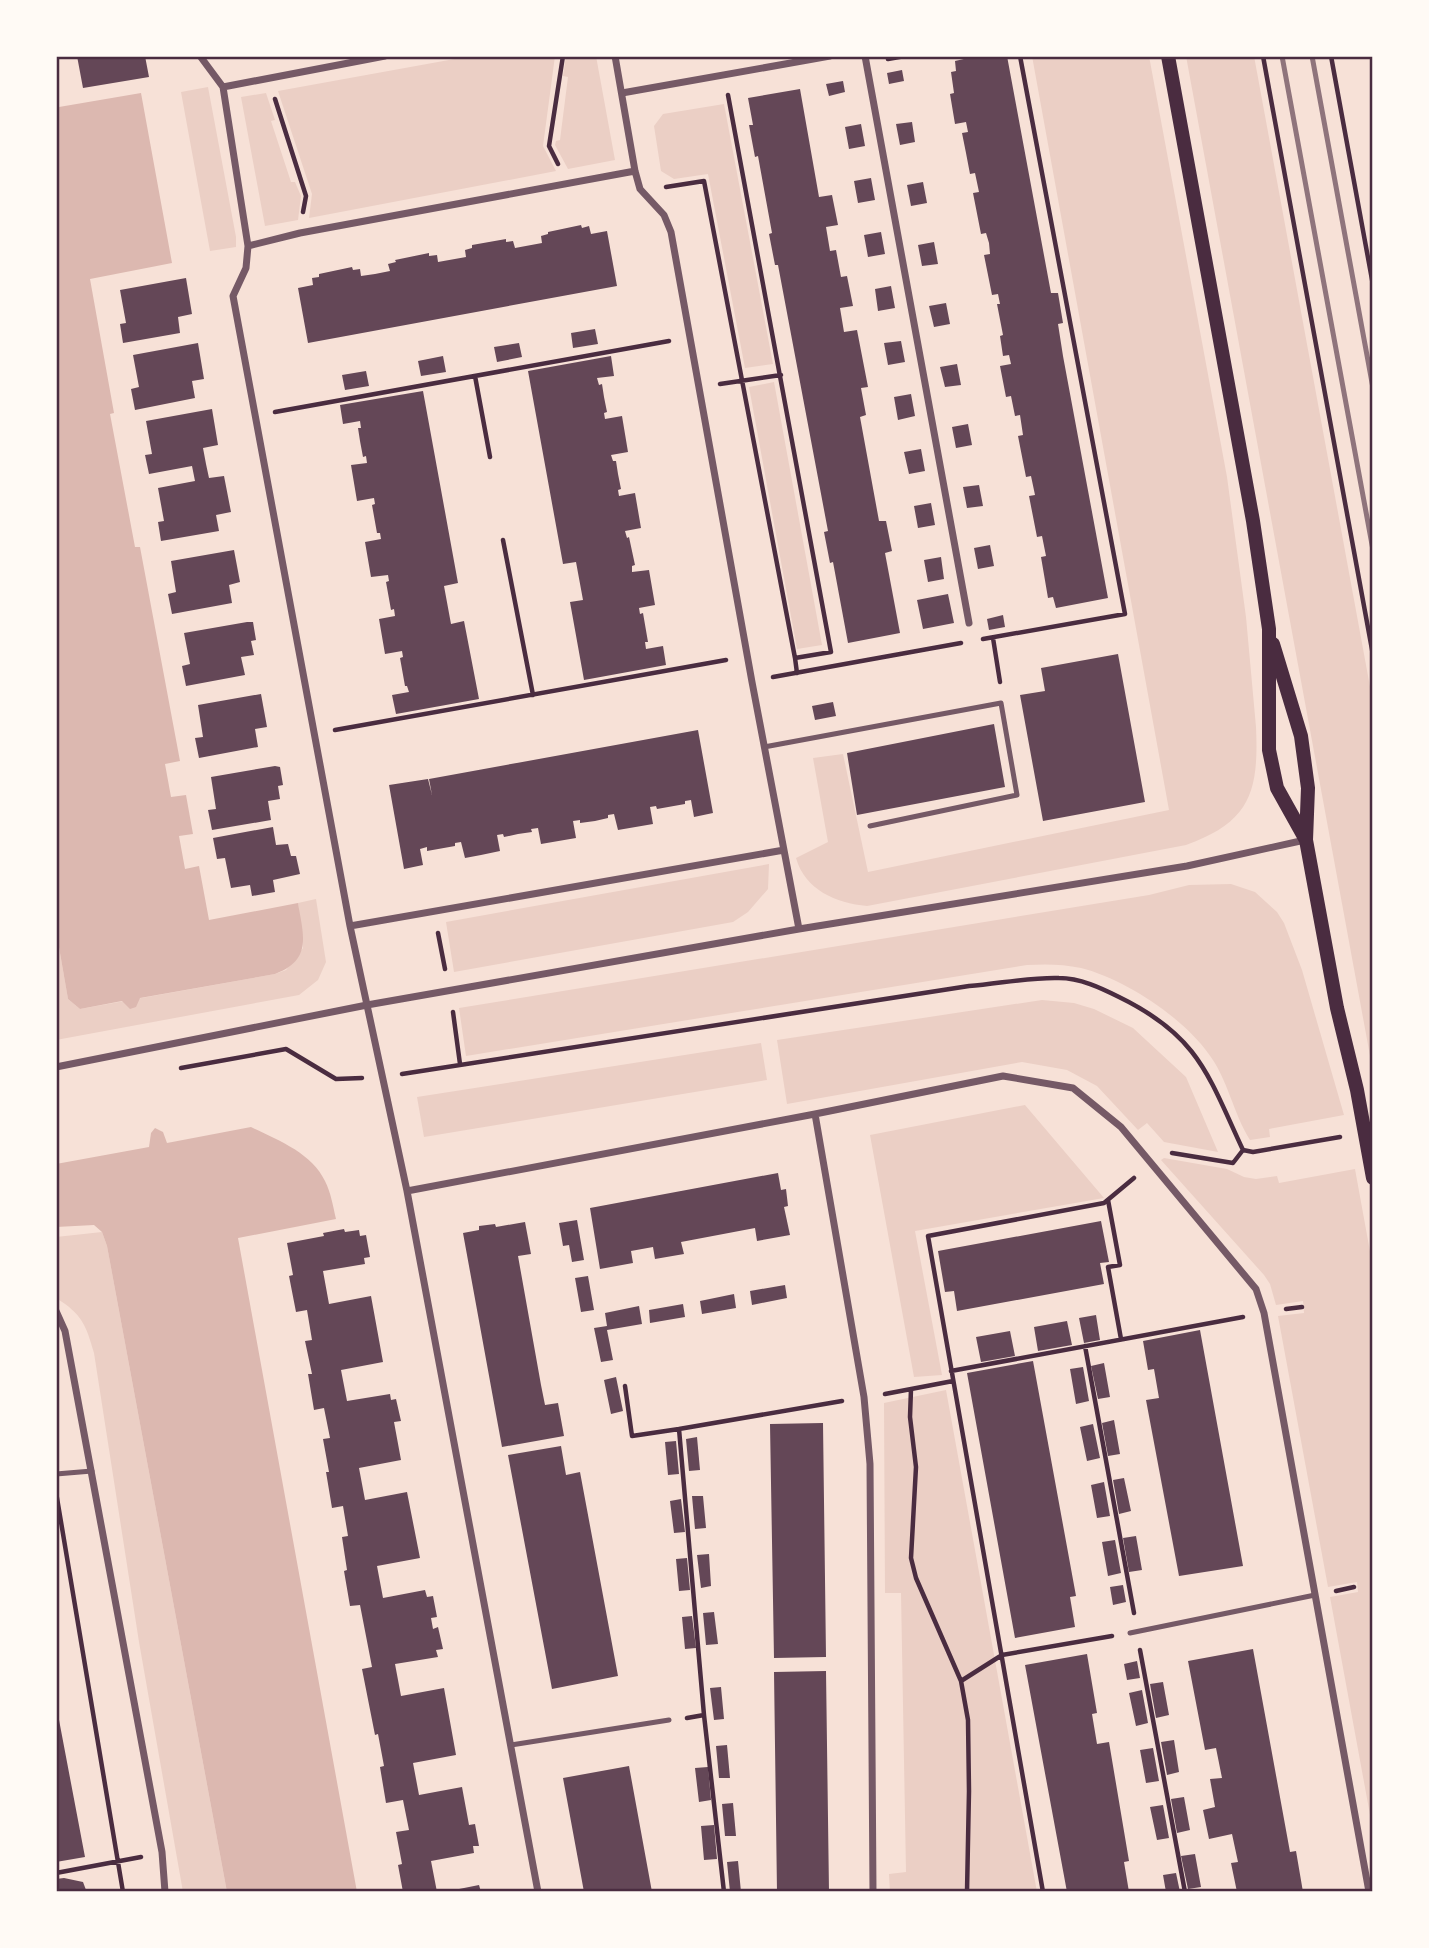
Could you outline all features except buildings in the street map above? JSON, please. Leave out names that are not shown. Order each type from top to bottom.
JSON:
[{"type":"main road","points":[[1168,56],[1253,521],[1269,629],[1301,736],[1308,788],[1306,840],[1337,1008],[1357,1090],[1373,1178]]},
{"type":"main road","points":[[1269,629],[1269,750],[1277,788],[1306,840]]},
{"type":"street","points":[[200,56],[223,87],[248,246],[246,268],[233,296],[350,926],[407,1191],[538,1892]]},
{"type":"street","points":[[223,87],[385,56]]},
{"type":"street","points":[[615,56],[640,190],[664,215],[671,232],[799,929]]},
{"type":"street","points":[[622,93],[830,56]]},
{"type":"street","points":[[865,56],[969,623]]},
{"type":"street","points":[[248,246],[300,233],[635,171]]},
{"type":"street","points":[[56,1067],[367,1005],[799,929],[1187,866],[1306,840]]},
{"type":"street","points":[[350,926],[783,850]]},
{"type":"street","points":[[407,1191],[1003,1076],[1073,1088],[1121,1126],[1256,1289],[1264,1313],[1369,1892]]},
{"type":"street","points":[[816,1114],[864,1397],[870,1464],[873,1892]]},
{"type":"street","points":[[56,1311],[65,1331],[92,1471],[162,1852],[165,1892]]},
{"type":"lane","points":[[764,747],[1001,703],[1017,796],[870,826]]},
{"type":"lane","points":[[56,1474],[92,1471]]},
{"type":"lane","points":[[1130,1633],[1315,1595]]},
{"type":"lane","points":[[511,1745],[669,1720]]},
{"type":"path","points":[[564,56],[549,146],[569,184]]},
{"type":"path","points":[[883,61],[905,56]]},
{"type":"path","points":[[980,640],[1125,614],[1020,56]]},
{"type":"path","points":[[1263,56],[1373,655]]},
{"type":"path","points":[[1331,56],[1373,285]]},
{"type":"path","points":[[724,75],[831,652],[795,658]]},
{"type":"path","points":[[268,77],[306,196],[300,233]]},
{"type":"path","points":[[640,190],[704,181],[797,673]]},
{"type":"path","points":[[255,416],[690,337]]},
{"type":"path","points":[[748,380],[781,375]]},
{"type":"path","points":[[475,376],[489,457]]},
{"type":"path","points":[[503,540],[533,695]]},
{"type":"path","points":[[993,638],[1002,691],[1001,703]]},
{"type":"path","points":[[752,681],[967,642]]},
{"type":"path","points":[[314,734],[748,656]]},
{"type":"path","points":[[178,1068],[286,1049],[336,1079],[383,1077],[968,986],[1060,977],[1093,984],[1143,1009],[1176,1033],[1206,1070],[1243,1150]]},
{"type":"path","points":[[1243,1150],[1272,1150],[1348,1136]]},
{"type":"path","points":[[1172,1154],[1233,1163],[1243,1150]]},
{"type":"path","points":[[1042,1892],[928,1236],[1104,1203],[1151,1163]]},
{"type":"path","points":[[1108,1200],[1120,1265],[1108,1268],[1121,1339]]},
{"type":"path","points":[[1278,1311],[1303,1307]]},
{"type":"path","points":[[951,1371],[1264,1313]]},
{"type":"path","points":[[625,1386],[632,1436],[953,1381]]},
{"type":"path","points":[[911,1389],[910,1417],[916,1467],[911,1558],[916,1578],[961,1681],[968,1720],[970,1791],[967,1892]]},
{"type":"path","points":[[680,1429],[704,1715],[724,1892]]},
{"type":"path","points":[[56,1492],[123,1892]]},
{"type":"path","points":[[1331,1591],[1354,1587]]},
{"type":"path","points":[[961,1681],[1002,1655],[1130,1633]]},
{"type":"path","points":[[56,1873],[162,1852]]},
{"type":"shaded area","points":[[471,56],[555,56],[543,146],[556,171],[309,218],[312,194],[278,91]]},
{"type":"shaded area","points":[[566,56],[596,56],[615,160],[568,169],[555,145],[556,141],[560,140],[568,77],[563,76]]},
{"type":"shaded area","points":[[1032,56],[1149,56],[1227,477],[1246,617],[1256,727],[1252,787],[1237,815],[1208,836],[1186,845],[867,906],[844,902],[814,886],[800,869],[796,858],[828,842],[813,758],[843,754],[868,872],[1169,810]]},
{"type":"shaded area","points":[[1186,56],[1254,56],[1373,703],[1373,1072]]},
{"type":"shaded area","points":[[208,87],[236,237],[236,247],[210,251],[181,92]]},
{"type":"shaded area","points":[[56,93],[59,107],[141,93],[172,263],[90,279],[114,413],[110,414],[135,547],[140,547],[180,761],[165,764],[171,797],[186,795],[193,834],[179,836],[185,869],[199,866],[209,920],[298,903],[303,935],[303,945],[295,961],[275,974],[140,998],[136,1007],[130,1009],[122,1001],[80,1009],[68,999],[56,930]]},
{"type":"shaded area","points":[[266,93],[275,120],[271,121],[291,182],[295,182],[301,196],[298,220],[265,226],[241,97]]},
{"type":"shaded area","points":[[724,104],[773,364],[745,368],[708,174],[674,179],[661,171],[654,126],[663,114]]},
{"type":"shaded area","points":[[774,382],[822,645],[797,649],[749,387]]},
{"type":"shaded area","points":[[769,864],[768,889],[748,912],[733,922],[454,972],[446,922]]},
{"type":"shaded area","points":[[1231,884],[1255,892],[1277,912],[1284,923],[1302,970],[1344,1115],[1269,1129],[1270,1137],[1250,1140],[1215,1063],[1183,1026],[1151,1001],[1116,981],[1081,968],[1047,964],[1027,965],[466,1056],[459,1008],[1149,895],[1189,885]]},
{"type":"shaded area","points":[[316,899],[326,962],[318,980],[299,995],[56,1040],[56,930],[68,999],[80,1009],[286,970],[303,948],[298,903]]},
{"type":"shaded area","points":[[1042,1000],[1074,1003],[1094,1009],[1133,1028],[1186,1077],[1218,1152],[1164,1142],[1147,1123],[1138,1130],[1097,1086],[1067,1070],[1022,1062],[787,1104],[777,1040]]},
{"type":"shaded area","points":[[761,1043],[767,1080],[424,1137],[417,1097]]},
{"type":"shaded area","points":[[1025,1105],[1104,1198],[915,1231],[942,1375],[914,1377],[870,1135]]},
{"type":"shaded area","points":[[251,1127],[293,1148],[312,1163],[327,1186],[336,1219],[238,1238],[357,1892],[227,1892],[107,1246],[102,1232],[94,1225],[56,1227],[56,1164],[149,1147],[151,1133],[155,1128],[163,1132],[167,1143]]},
{"type":"shaded area","points":[[1164,1158],[1227,1169],[1256,1179],[1277,1176],[1279,1183],[1355,1169],[1373,1268],[1373,1831],[1330,1597],[1358,1592],[1357,1582],[1328,1587],[1278,1316],[1304,1313],[1303,1301],[1276,1305],[1270,1284],[1264,1275],[1161,1160]]},
{"type":"shaded area","points":[[102,1232],[107,1246],[227,1892],[183,1892],[139,1642],[94,1353],[82,1321],[72,1309],[56,1298],[56,1237]]},
{"type":"shaded area","points":[[946,1390],[1037,1892],[890,1892],[889,1874],[906,1872],[901,1593],[885,1593],[884,1403]]},
{"type":"railway","points":[[1282,56],[1373,550]]},
{"type":"railway","points":[[1312,56],[1373,388]]}]
